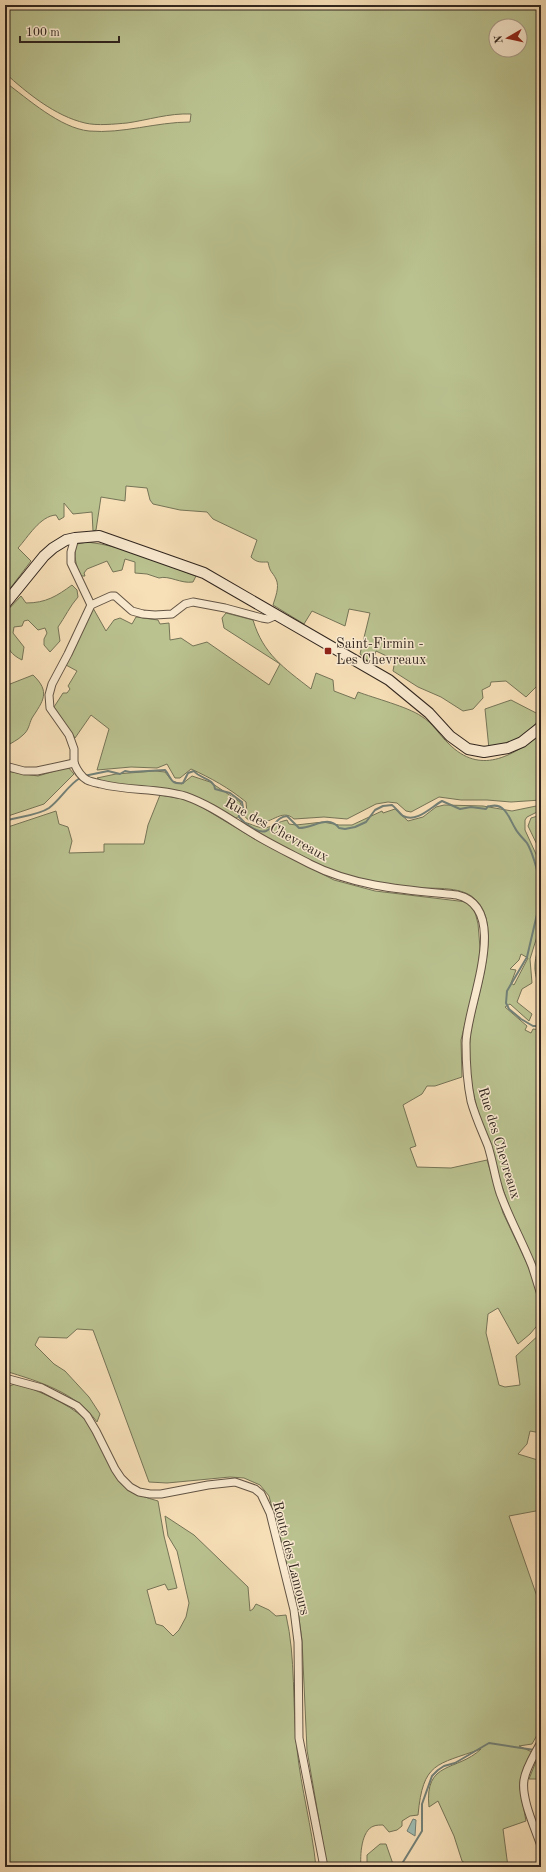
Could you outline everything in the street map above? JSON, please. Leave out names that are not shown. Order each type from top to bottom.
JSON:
[{"type":"main road","points":[[5,604],[44,556],[53,548],[66,540],[99,536],[204,572],[389,680],[429,713],[450,736],[468,749],[484,752],[508,748],[527,739],[541,726]]},
{"type":"street","points":[[75,538],[71,552],[71,564],[91,605]]},
{"type":"street","points":[[5,766],[24,771],[37,771],[74,763],[74,749],[69,735],[50,708],[49,695],[52,684],[91,605],[111,596],[116,596],[132,611],[143,614],[172,614],[185,604],[193,602],[225,608],[268,619],[277,615]]},
{"type":"street","name":"Rue des Chevreaux","points":[[74,763],[80,774],[86,779],[107,786],[132,790],[173,793],[186,796],[212,808],[250,832],[330,873],[390,888],[464,896],[475,903],[481,918],[485,946],[484,962],[466,1038],[467,1081],[471,1102],[488,1146],[500,1194],[532,1266],[541,1295]]},
{"type":"street","name":"Route des Lamours","points":[[5,1378],[42,1388],[77,1406],[87,1416],[121,1478],[130,1487],[139,1492],[161,1494],[208,1484],[234,1482],[255,1489],[261,1494],[270,1513],[294,1610],[298,1642],[300,1738],[324,1867]]},
{"type":"street","points":[[540,1744],[527,1771],[524,1788],[541,1846]]},
{"type":"green space","points":[[5,5],[541,5],[541,682],[526,697],[506,681],[491,682],[490,686],[482,690],[483,698],[473,709],[463,711],[441,697],[418,687],[393,671],[395,660],[376,651],[372,664],[360,654],[370,613],[349,609],[345,626],[312,611],[304,624],[273,605],[277,589],[276,579],[270,570],[268,562],[257,561],[251,557],[257,540],[213,519],[207,512],[180,510],[153,504],[150,500],[147,488],[126,486],[125,501],[101,497],[96,530],[93,531],[92,512],[73,514],[64,503],[64,517],[59,520],[56,515],[45,519],[18,548],[31,561],[5,595],[5,82],[56,119],[78,129],[89,131],[114,131],[190,122],[191,114],[167,116],[135,122],[100,125],[90,124],[74,120],[63,115],[42,103],[5,73]]},
{"type":"green space","points":[[87,542],[129,551],[196,576],[193,582],[184,582],[135,573],[135,562],[125,559],[122,570],[113,572],[107,561],[87,569],[84,573],[85,576],[80,576],[77,568],[75,552],[77,544]]},
{"type":"green space","points":[[72,585],[77,590],[78,597],[58,627],[60,641],[50,652],[44,645],[44,639],[47,633],[45,628],[38,630],[28,620],[24,621],[22,626],[14,627],[13,633],[24,647],[22,660],[15,656],[7,646],[5,634],[5,613],[21,596],[26,603],[40,602],[56,596]]},
{"type":"green space","points":[[93,608],[106,631],[114,620],[120,618],[132,624],[136,617],[158,620],[160,624],[169,623],[170,640],[181,638],[193,646],[207,642],[269,685],[280,664],[224,628],[222,618],[226,613],[253,620],[262,642],[269,651],[283,667],[311,689],[316,673],[333,680],[334,691],[355,699],[358,692],[408,709],[425,719],[449,744],[472,759],[484,761],[507,755],[518,750],[541,734],[541,800],[511,802],[461,800],[439,797],[411,812],[406,811],[397,803],[388,802],[376,804],[347,819],[324,817],[294,819],[285,815],[260,823],[247,819],[244,815],[247,813],[246,802],[240,797],[206,776],[191,769],[180,778],[175,778],[167,764],[157,768],[131,767],[97,770],[109,729],[91,715],[75,738],[54,707],[63,693],[67,693],[70,689],[68,686],[77,671],[66,665]]},
{"type":"green space","points":[[33,675],[42,686],[42,701],[25,733],[5,747],[5,686]]},
{"type":"green space","points":[[511,700],[540,715],[537,722],[526,733],[512,742],[489,749],[485,709]]},
{"type":"green space","points":[[68,767],[74,774],[44,804],[5,817],[5,771],[38,776]]},
{"type":"green space","points":[[155,771],[165,772],[172,781],[182,784],[192,776],[210,782],[240,802],[243,810],[239,812],[239,816],[235,819],[211,805],[102,781],[97,778],[116,774]]},
{"type":"green space","points":[[160,795],[190,800],[258,841],[334,880],[375,891],[467,902],[475,912],[478,924],[480,948],[478,971],[461,1040],[462,1077],[435,1086],[427,1086],[422,1094],[403,1105],[416,1146],[410,1148],[417,1167],[451,1168],[487,1160],[503,1213],[530,1270],[541,1302],[541,1321],[530,1334],[518,1344],[498,1308],[488,1314],[486,1333],[499,1385],[505,1387],[520,1385],[516,1356],[541,1333],[541,1433],[530,1431],[527,1444],[518,1454],[541,1461],[541,1510],[509,1516],[541,1608],[541,1728],[532,1744],[519,1746],[532,1752],[521,1778],[520,1788],[526,1821],[503,1829],[508,1867],[471,1867],[462,1861],[454,1836],[438,1801],[429,1807],[429,1792],[432,1781],[437,1774],[444,1769],[472,1756],[481,1749],[443,1763],[434,1768],[428,1775],[424,1785],[420,1798],[418,1815],[410,1816],[402,1821],[402,1826],[397,1830],[389,1832],[383,1825],[370,1828],[366,1833],[362,1844],[361,1867],[327,1867],[307,1750],[302,1640],[297,1604],[269,1496],[260,1485],[244,1478],[230,1477],[167,1483],[149,1482],[93,1330],[77,1329],[67,1338],[39,1337],[35,1345],[54,1364],[65,1371],[89,1397],[100,1414],[97,1422],[79,1403],[56,1389],[5,1371],[5,828],[56,811],[59,824],[68,827],[72,841],[69,853],[104,852],[104,844],[144,844],[148,825]]},
{"type":"green space","points":[[444,805],[483,806],[512,811],[541,805],[541,810],[527,817],[525,820],[525,830],[541,865],[541,918],[530,959],[532,983],[522,989],[517,1002],[532,1014],[529,1021],[510,1004],[505,1007],[527,1026],[525,1030],[531,1033],[533,1029],[541,1030],[541,1287],[494,1163],[473,1093],[469,1052],[472,1024],[488,946],[488,928],[484,912],[475,899],[462,892],[444,889],[411,888],[375,882],[327,870],[294,854],[241,822],[265,828],[287,820],[289,824],[296,825],[323,822],[339,825],[352,825],[382,811],[383,813],[395,809],[408,821],[423,817],[436,807]],"holes":[[[521,954],[528,958],[514,985],[511,983],[516,970],[510,969],[519,960]]]},
{"type":"green space","points":[[541,815],[541,853],[528,826],[531,818]]},
{"type":"green space","points":[[541,937],[541,982],[537,980],[535,969]]},
{"type":"green space","points":[[17,1383],[44,1394],[70,1407],[78,1413],[89,1425],[112,1471],[123,1485],[131,1491],[158,1501],[164,1536],[177,1588],[168,1590],[165,1584],[147,1590],[156,1624],[163,1626],[173,1636],[179,1630],[186,1617],[189,1603],[177,1551],[168,1536],[165,1516],[194,1535],[248,1587],[250,1611],[256,1604],[269,1610],[276,1616],[286,1615],[293,1665],[297,1749],[316,1867],[5,1867],[5,1388]]},
{"type":"green space","points":[[541,1749],[541,1779],[529,1779]]},
{"type":"green space","points":[[380,1844],[386,1844],[394,1867],[367,1867],[367,1855]]},
{"type":"water","points":[[413,1819],[416,1820],[415,1836],[407,1831]]},
{"type":"waterway","points":[[84,776],[108,771],[120,774],[125,771],[165,770],[173,782],[183,783],[188,773],[194,771],[212,783],[215,789],[230,793],[242,802],[244,814],[239,814],[239,817],[251,827],[263,832],[269,829],[280,818],[287,816],[299,828],[330,822],[339,828],[345,829],[355,827],[366,822],[375,810],[383,806],[392,805],[403,816],[408,818],[419,816],[442,801],[460,809],[471,807],[486,809],[488,806],[496,806],[500,807],[506,812],[518,832],[527,843],[534,859],[541,887]]},
{"type":"waterway","points":[[5,821],[44,811],[80,778]]},
{"type":"waterway","points":[[541,897],[527,957],[507,991],[506,1003],[509,1009],[521,1019],[533,1026],[541,1026]]},
{"type":"waterway","points":[[400,1867],[422,1831],[422,1804],[432,1776],[438,1770],[444,1766],[455,1763],[489,1743],[541,1751]]},
{"type":"place","name":"Saint-Firmin - Les Chevreaux","points":[[328,651]]}]
